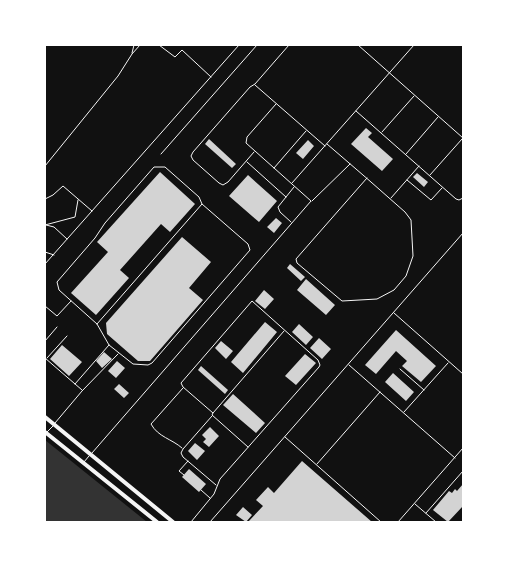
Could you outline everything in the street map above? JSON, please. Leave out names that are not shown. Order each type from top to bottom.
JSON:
[{"type":"street","points":[[45,417],[173,522]]},
{"type":"street","points":[[46,432],[157,522]]},
{"type":"lane","points":[[132,54],[134,45]]},
{"type":"lane","points":[[45,166],[118,76],[140,45]]},
{"type":"lane","points":[[159,45],[175,57],[182,50],[211,77]]},
{"type":"lane","points":[[45,263],[93,212],[239,45]]},
{"type":"lane","points":[[161,154],[257,45]]},
{"type":"lane","points":[[255,152],[228,182],[222,185],[193,160],[191,155],[289,45]]},
{"type":"lane","points":[[358,45],[463,138],[430,176]]},
{"type":"lane","points":[[292,184],[414,45]]},
{"type":"lane","points":[[254,84],[325,146]]},
{"type":"lane","points":[[381,133],[414,95]]},
{"type":"lane","points":[[276,104],[247,138],[247,144],[311,201]]},
{"type":"lane","points":[[356,111],[457,199],[463,198]]},
{"type":"lane","points":[[405,154],[439,116]]},
{"type":"lane","points":[[274,168],[307,131]]},
{"type":"lane","points":[[327,144],[367,178],[390,199],[406,212],[411,221],[413,256],[406,276],[394,290],[377,299],[340,301],[296,260],[367,178]]},
{"type":"lane","points":[[246,162],[286,197]]},
{"type":"lane","points":[[84,463],[311,201],[350,164]]},
{"type":"lane","points":[[390,199],[419,166]]},
{"type":"lane","points":[[154,167],[165,167],[200,197],[202,204],[248,244],[250,248],[249,253],[151,364],[133,364],[109,344],[97,324],[71,300],[58,289],[58,280],[154,167]]},
{"type":"lane","points":[[407,180],[431,200],[443,187]]},
{"type":"lane","points":[[45,199],[63,186],[93,212]]},
{"type":"lane","points":[[292,223],[279,210],[279,205],[295,187]]},
{"type":"lane","points":[[45,225],[75,217],[78,199]]},
{"type":"lane","points":[[97,324],[202,204]]},
{"type":"lane","points":[[45,225],[54,227],[68,239]]},
{"type":"lane","points":[[210,522],[463,234]]},
{"type":"lane","points":[[45,252],[54,254]]},
{"type":"lane","points":[[45,306],[57,316],[71,300]]},
{"type":"lane","points":[[191,522],[210,498],[220,479],[320,365],[318,360],[252,301],[182,380],[181,384],[248,447]]},
{"type":"lane","points":[[393,313],[463,374]]},
{"type":"lane","points":[[45,341],[58,327]]},
{"type":"lane","points":[[217,486],[188,461],[182,454],[183,449],[285,330]]},
{"type":"lane","points":[[67,336],[46,358],[82,391]]},
{"type":"lane","points":[[75,384],[109,344]]},
{"type":"lane","points":[[46,432],[119,352]]},
{"type":"lane","points":[[404,413],[449,362]]},
{"type":"lane","points":[[348,364],[455,458]]},
{"type":"lane","points":[[400,369],[424,390]]},
{"type":"lane","points":[[183,387],[151,424],[166,439],[174,441],[183,449]]},
{"type":"lane","points":[[316,465],[380,392]]},
{"type":"lane","points":[[284,437],[381,522]]},
{"type":"lane","points":[[398,522],[463,448]]},
{"type":"lane","points":[[184,475],[179,471],[188,461]]},
{"type":"lane","points":[[426,513],[463,471]]},
{"type":"lane","points":[[201,490],[210,498]]},
{"type":"lane","points":[[415,503],[436,522]]},
{"type":"shaded area","points":[[45,440],[147,522],[45,522]]},
{"type":"building","points":[[366,128],[372,133],[368,137],[393,159],[382,171],[351,144]]},
{"type":"building","points":[[209,139],[236,164],[232,168],[205,144]]},
{"type":"building","points":[[308,140],[314,146],[303,159],[296,153]]},
{"type":"building","points":[[160,172],[195,204],[170,232],[161,224],[120,270],[129,278],[96,315],[71,293],[108,252],[97,242]]},
{"type":"building","points":[[417,173],[428,182],[424,187],[413,177]]},
{"type":"building","points":[[248,175],[277,201],[259,222],[229,196]]},
{"type":"building","points":[[276,218],[282,223],[274,233],[267,227]]},
{"type":"building","points":[[182,237],[211,262],[189,288],[203,300],[150,361],[138,361],[107,334],[106,323]]},
{"type":"building","points":[[290,264],[305,277],[301,281],[287,268]]},
{"type":"building","points":[[306,279],[335,305],[326,315],[297,290]]},
{"type":"building","points":[[264,290],[274,299],[265,309],[255,301]]},
{"type":"building","points":[[265,322],[277,332],[243,373],[231,362]]},
{"type":"building","points":[[299,324],[313,337],[306,345],[292,332]]},
{"type":"building","points":[[396,330],[436,366],[421,382],[402,366],[407,361],[396,351],[376,374],[365,365]]},
{"type":"building","points":[[319,338],[331,349],[322,359],[310,348]]},
{"type":"building","points":[[221,341],[233,351],[226,359],[215,348]]},
{"type":"building","points":[[62,345],[82,362],[69,376],[50,359]]},
{"type":"building","points":[[104,352],[112,359],[102,368],[96,361]]},
{"type":"building","points":[[305,354],[316,363],[296,385],[285,376]]},
{"type":"building","points":[[117,361],[125,368],[116,378],[108,371]]},
{"type":"building","points":[[201,366],[228,390],[225,394],[198,370]]},
{"type":"building","points":[[393,373],[414,392],[406,401],[385,382]]},
{"type":"building","points":[[119,384],[129,393],[124,398],[114,389]]},
{"type":"building","points":[[233,394],[265,423],[256,433],[223,405]]},
{"type":"building","points":[[210,427],[219,436],[209,447],[203,442],[206,439],[202,435]]},
{"type":"building","points":[[195,443],[205,451],[197,460],[188,451]]},
{"type":"building","points":[[302,461],[372,522],[248,522],[263,506],[256,500],[268,487],[274,493]]},
{"type":"building","points":[[189,469],[206,484],[199,492],[182,477]]},
{"type":"building","points":[[463,484],[463,506],[448,522],[433,510],[449,491],[452,493],[455,489],[457,491]]},
{"type":"building","points":[[243,507],[252,515],[246,522],[236,515]]}]
